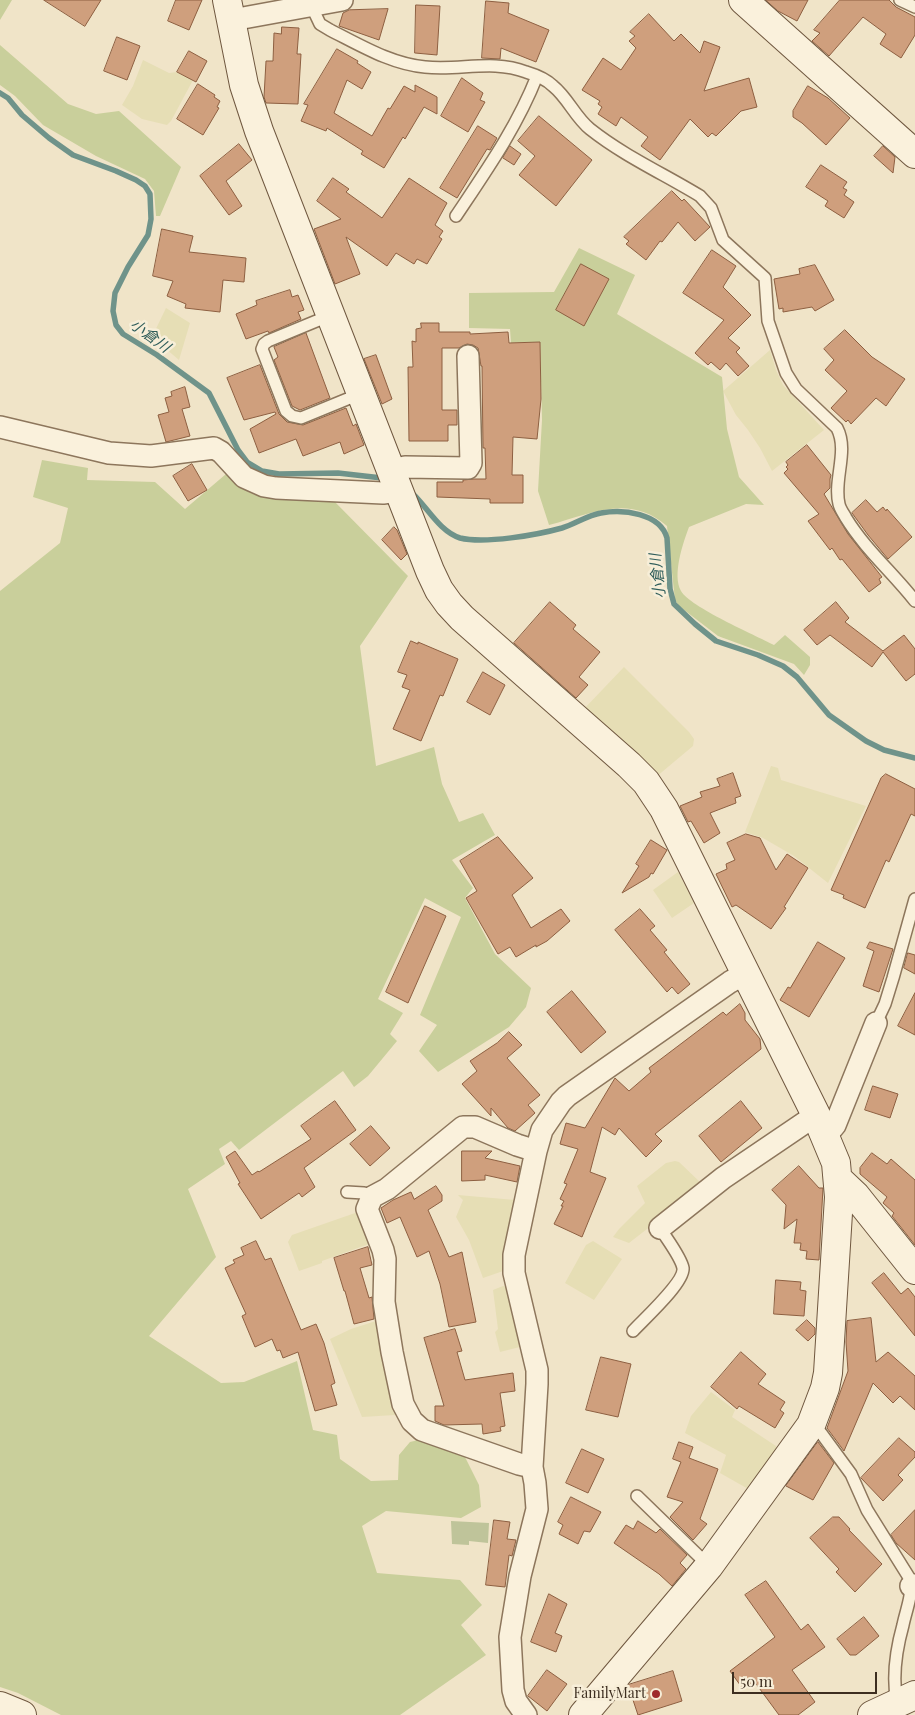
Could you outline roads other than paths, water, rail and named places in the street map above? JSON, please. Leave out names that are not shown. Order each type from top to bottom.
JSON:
[{"type":"street","points":[[342,0],[311,6],[277,6],[229,10],[250,106],[362,393],[394,481],[439,590],[449,604],[494,648],[629,765],[646,782],[656,796],[746,973],[821,1126],[836,1163],[839,1197],[828,1373],[811,1425],[709,1566],[583,1715]]},
{"type":"street","points":[[742,0],[912,145]]},
{"type":"street","points":[[0,427],[109,453],[151,456],[214,448],[221,452],[244,477],[254,483],[276,488],[384,493],[405,468],[468,468],[471,463],[468,356]]},
{"type":"street","points":[[526,1715],[516,1700],[513,1690],[510,1637],[520,1576],[536,1509],[532,1467],[537,1370],[514,1273],[514,1255],[542,1130],[561,1102],[568,1096],[700,1002],[746,973]]},
{"type":"street","points":[[660,1228],[723,1178],[821,1126],[835,1125],[876,1023]]},
{"type":"street","points":[[532,1467],[422,1430],[417,1427],[407,1414],[397,1379],[384,1302],[385,1259],[368,1209],[372,1197],[387,1189],[463,1127],[475,1127],[516,1145],[536,1151]]},
{"type":"street","points":[[838,1179],[856,1196],[915,1270]]},
{"type":"street","points":[[0,1706],[22,1715]]},
{"type":"lane","points":[[900,0],[915,7]]},
{"type":"lane","points":[[311,6],[320,24],[397,61],[424,67],[441,68],[468,65],[501,66],[525,71],[537,76],[555,87],[589,129],[614,146],[700,196],[711,208],[723,240],[765,278],[768,321],[775,347],[786,373],[796,389],[837,428],[840,434],[842,443],[838,483],[839,506],[859,538],[915,601]]},
{"type":"lane","points":[[456,216],[505,141],[537,76]]},
{"type":"lane","points":[[331,315],[264,344],[262,349],[286,411],[292,416],[300,418],[362,393]]},
{"type":"lane","points":[[876,1023],[893,978],[915,899]]},
{"type":"lane","points":[[347,1192],[364,1193],[372,1197]]},
{"type":"lane","points":[[633,1331],[669,1293],[680,1280],[682,1274],[683,1268],[680,1260],[660,1228]]},
{"type":"lane","points":[[811,1425],[821,1433],[851,1474],[867,1510],[907,1572],[913,1585],[902,1627],[891,1708]]},
{"type":"lane","points":[[637,1496],[709,1566]]},
{"type":"waterway","name":"小倉川","points":[[0,93],[8,98],[22,115],[49,138],[73,155],[116,171],[145,186],[150,194],[151,219],[148,235],[128,267],[115,293],[113,311],[116,325],[123,334],[157,355],[209,393],[238,450],[247,462],[262,471],[279,474],[338,473],[382,478]]},
{"type":"waterway","name":"小倉川","points":[[413,494],[446,530],[460,538],[471,540],[511,538],[539,533],[562,528],[596,514],[610,512],[630,513],[649,518],[657,523],[667,538],[670,589],[674,604],[695,624],[716,641],[758,655],[783,666],[797,677],[829,715],[866,741],[884,750],[915,758]]},
{"type":"place","name":"FamilyMart","points":[[656,1694]]}]
